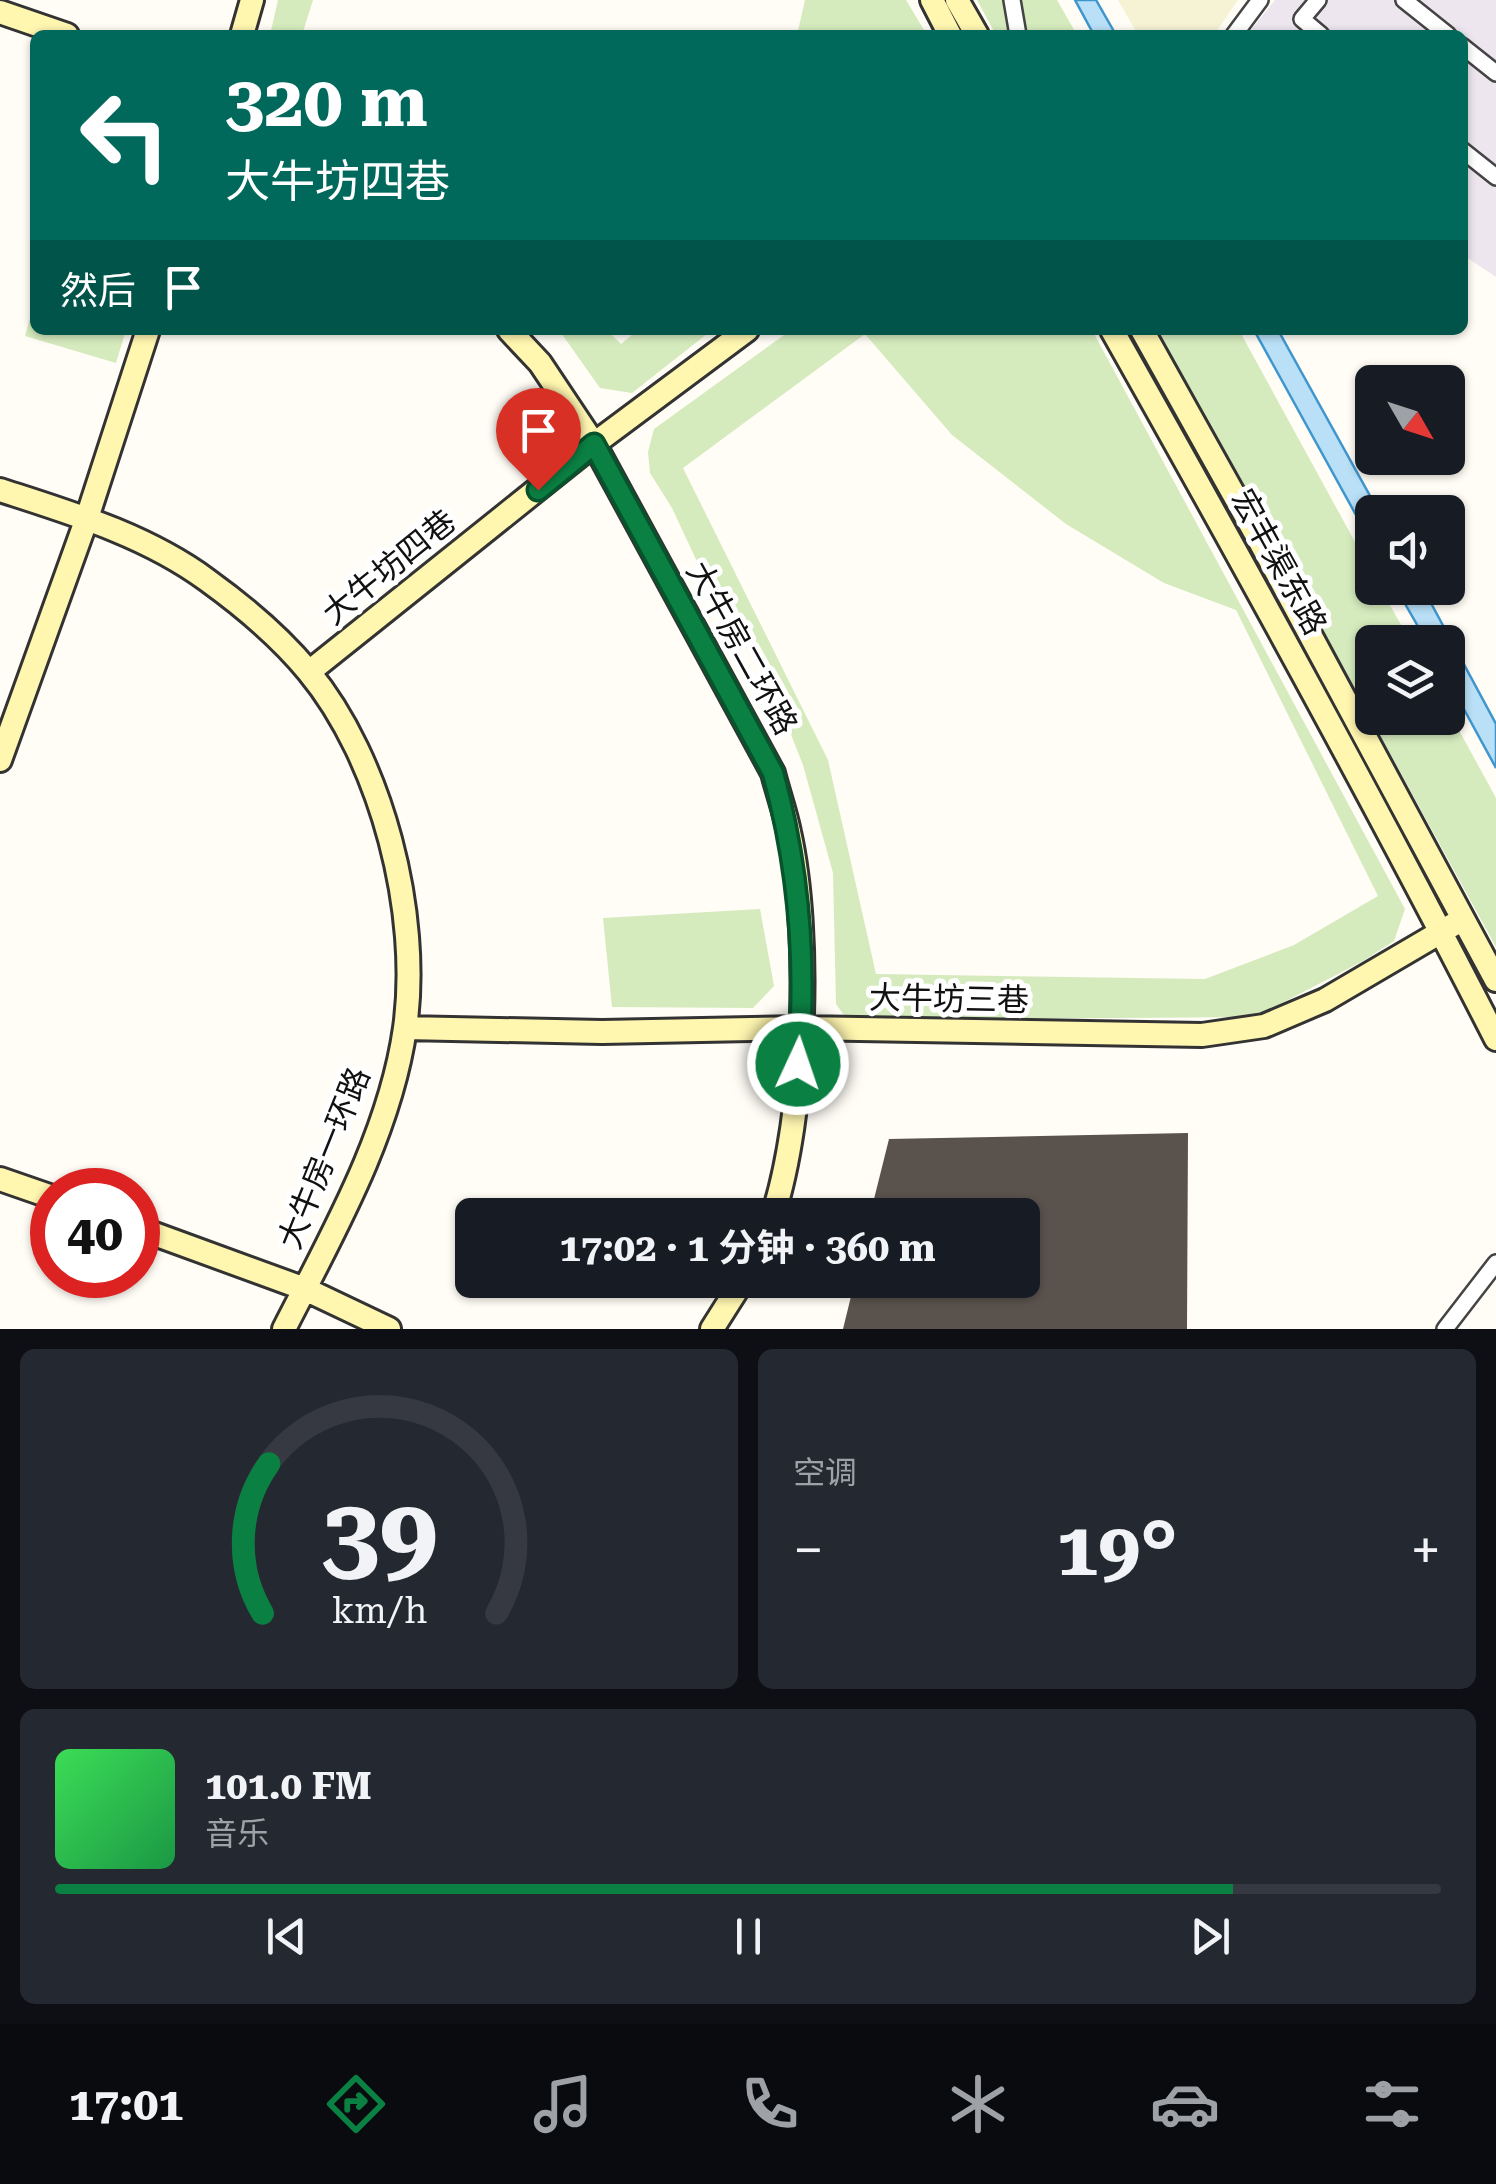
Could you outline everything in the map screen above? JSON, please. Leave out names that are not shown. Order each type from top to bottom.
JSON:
[{"type":"street","points":[[243,30],[252,0]]},
{"type":"street","points":[[932,0],[947,30]]},
{"type":"street","points":[[957,0],[973,30]]},
{"type":"street","points":[[1012,0],[1017,30]]},
{"type":"street","points":[[1238,30],[1260,0]]},
{"type":"street","points":[[1315,30],[1302,20],[1318,0]]},
{"type":"street","points":[[1404,0],[1442,30]]},
{"type":"street","points":[[0,12],[52,30]]},
{"type":"street","points":[[1468,51],[1496,73]]},
{"type":"street","points":[[1468,155],[1496,177]]},
{"type":"street","points":[[0,760],[87,518],[146,335]]},
{"type":"street","name":"大牛房二环路","points":[[514,335],[540,363],[594,444],[773,773],[790,833],[799,896],[801,1028],[791,1136],[777,1198]]},
{"type":"street","name":"大牛坊四巷","points":[[310,672],[594,444],[740,335]]},
{"type":"street","name":"宏丰渠东路","points":[[1115,335],[1232,543],[1496,1039]]},
{"type":"street","name":"宏丰渠东路","points":[[1145,335],[1496,980]]},
{"type":"street","name":"大牛房一环路","points":[[0,490],[87,518],[143,542],[205,578],[268,630],[310,672],[337,714],[366,772],[390,834],[404,907],[405,1028],[389,1095],[364,1162],[284,1329]]},
{"type":"street","name":"大牛坊三巷","points":[[405,1028],[602,1032],[801,1028],[1202,1035],[1264,1026],[1326,1000],[1463,919]]},
{"type":"street","points":[[0,1178],[30,1189]]},
{"type":"street","points":[[160,1236],[305,1289],[390,1329]]},
{"type":"street","points":[[1445,1329],[1496,1263]]},
{"type":"street","points":[[712,1329],[732,1298]]},
{"type":"shaded area","points":[[1118,0],[1238,0],[1217,30],[1135,30]]},
{"type":"shaded area","points":[[1275,0],[1496,0],[1496,277],[1468,258],[1468,30],[1251,30]]},
{"type":"green space","points":[[278,0],[313,0],[304,30],[271,30]]},
{"type":"green space","points":[[805,0],[906,0],[924,30],[798,30]]},
{"type":"green space","points":[[977,0],[1057,0],[1074,30],[993,30]]},
{"type":"green space","points":[[30,318],[30,335],[124,335],[116,363],[25,336]]},
{"type":"green space","points":[[563,335],[612,335],[621,344],[632,335],[706,335],[632,393],[600,388]]},
{"type":"green space","points":[[784,335],[864,335],[683,468],[828,760],[876,974],[1205,979],[1294,945],[1378,896],[1236,610],[1164,583],[1066,524],[952,435],[866,335],[1095,335],[1405,909],[1394,941],[1255,1017],[858,1020],[843,1014],[836,1004],[833,873],[803,765],[779,704],[650,473],[648,452],[654,429]]},
{"type":"green space","points":[[1161,335],[1242,335],[1355,542],[1355,605],[1390,605],[1401,625],[1355,625],[1355,690]]},
{"type":"green space","points":[[1380,735],[1462,735],[1496,798],[1496,947]]},
{"type":"green space","points":[[760,909],[774,986],[753,1008],[612,1007],[603,918]]},
{"type":"water","points":[[1075,0],[1096,0],[1113,30],[1091,30]]},
{"type":"water","points":[[1257,335],[1281,335],[1355,475],[1370,495],[1355,495],[1355,513]]},
{"type":"water","points":[[1406,605],[1432,605],[1443,625],[1417,625]]},
{"type":"water","points":[[1465,666],[1496,724],[1496,768],[1465,711]]},
{"type":"building","points":[[1188,1133],[1187,1329],[843,1329],[851,1298],[1040,1298],[1040,1198],[874,1198],[889,1139]]},
{"type":"route","points":[[538,490],[594,444],[773,773],[790,833],[799,896],[798,1064]]}]
